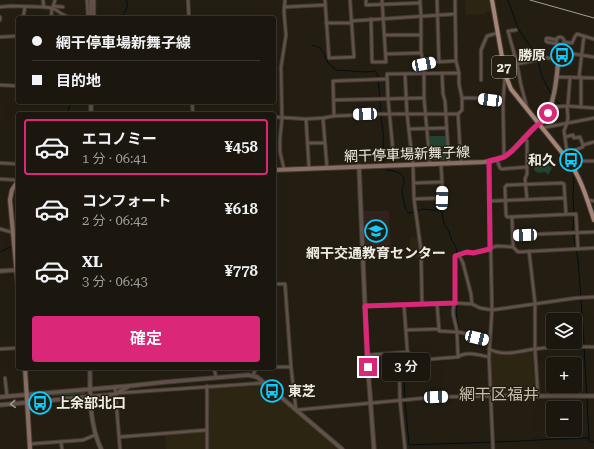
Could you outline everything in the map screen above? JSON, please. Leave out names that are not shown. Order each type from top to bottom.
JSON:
[{"type":"main road","name":"27","points":[[492,0],[505,74],[512,89],[569,161],[582,184],[594,220]]},
{"type":"main road","name":"網干停車場新舞子線","points":[[276,170],[461,163],[489,161],[504,157],[544,119],[551,107],[555,91],[558,43]]},
{"type":"main road","points":[[16,184],[11,194],[16,262]]},
{"type":"main road","points":[[24,370],[30,447]]},
{"type":"street","points":[[43,0],[44,7]]},
{"type":"street","points":[[50,16],[55,0]]},
{"type":"street","points":[[87,0],[88,16]]},
{"type":"street","points":[[91,0],[91,16]]},
{"type":"street","points":[[94,0],[94,16]]},
{"type":"street","points":[[188,0],[189,16]]},
{"type":"street","points":[[284,0],[286,35],[281,67],[282,118],[280,139],[280,152],[284,169]]},
{"type":"street","points":[[325,0],[329,58],[354,57],[350,0]]},
{"type":"street","points":[[366,0],[366,4],[420,2],[421,53],[424,64],[424,98],[430,164]]},
{"type":"street","points":[[371,19],[372,62],[386,62],[382,0]]},
{"type":"street","points":[[438,0],[439,62]]},
{"type":"street","points":[[455,0],[456,61],[462,98],[462,110],[458,114],[461,163]]},
{"type":"street","points":[[284,7],[325,5]]},
{"type":"street","points":[[0,7],[63,7]]},
{"type":"street","points":[[23,16],[25,7]]},
{"type":"street","points":[[52,7],[66,16]]},
{"type":"street","points":[[326,23],[455,14]]},
{"type":"street","points":[[516,30],[508,31],[518,64],[521,85],[528,110]]},
{"type":"street","points":[[481,80],[481,50],[487,36],[498,33]]},
{"type":"street","points":[[564,42],[564,39],[561,37],[558,38],[558,43],[562,45],[564,42],[572,43],[577,34],[594,39]]},
{"type":"street","points":[[385,35],[421,35]]},
{"type":"street","points":[[0,36],[16,36]]},
{"type":"street","points":[[581,107],[580,77],[584,36]]},
{"type":"street","points":[[386,54],[421,53]]},
{"type":"street","points":[[504,64],[518,64],[574,54],[594,57]]},
{"type":"street","points":[[424,64],[456,61]]},
{"type":"street","points":[[442,73],[449,163]]},
{"type":"street","points":[[412,151],[393,151],[387,74],[459,73]]},
{"type":"street","points":[[405,74],[407,114],[413,164],[414,199],[421,250],[422,304]]},
{"type":"street","points":[[504,157],[503,102],[505,74]]},
{"type":"street","points":[[556,77],[594,78]]},
{"type":"street","points":[[570,77],[568,104],[565,106],[568,118],[564,131],[569,161],[594,161]]},
{"type":"street","points":[[334,116],[333,82],[387,79]]},
{"type":"street","points":[[0,85],[16,86]]},
{"type":"street","points":[[334,100],[424,98]]},
{"type":"street","points":[[462,98],[476,98],[503,102]]},
{"type":"street","points":[[551,107],[565,106],[594,108]]},
{"type":"street","points":[[276,117],[306,119],[334,116],[390,114],[458,114]]},
{"type":"street","points":[[323,118],[327,168]]},
{"type":"street","points":[[542,128],[594,118]]},
{"type":"street","points":[[306,119],[309,168]]},
{"type":"street","points":[[409,129],[446,128]]},
{"type":"street","points":[[565,137],[573,135],[574,138],[580,137],[583,147],[567,153]]},
{"type":"street","points":[[524,138],[527,141],[527,174],[525,178],[527,199]]},
{"type":"street","points":[[582,144],[594,142]]},
{"type":"street","points":[[308,144],[326,143]]},
{"type":"street","points":[[497,159],[500,168],[502,169],[527,167]]},
{"type":"street","points":[[489,161],[492,310],[488,357],[493,449]]},
{"type":"street","points":[[0,163],[16,164]]},
{"type":"street","points":[[414,199],[442,198],[441,164]]},
{"type":"street","points":[[359,166],[367,355],[374,449]]},
{"type":"street","points":[[0,179],[16,180]]},
{"type":"street","points":[[414,183],[442,182]]},
{"type":"street","points":[[566,214],[564,184],[562,183],[506,185],[505,187],[506,215],[508,217],[576,214],[578,249]]},
{"type":"street","points":[[490,201],[565,198]]},
{"type":"street","points":[[588,200],[594,201]]},
{"type":"street","points":[[512,217],[513,247]]},
{"type":"street","points":[[0,229],[13,232]]},
{"type":"street","points":[[513,235],[594,232]]},
{"type":"street","points":[[458,357],[456,323],[452,310],[456,303],[455,256],[467,252],[473,253],[490,249],[497,246],[513,247],[518,252],[594,248]]},
{"type":"street","points":[[529,251],[535,304],[535,349],[538,396]]},
{"type":"street","points":[[458,255],[463,263],[472,304]]},
{"type":"street","points":[[0,271],[16,270]]},
{"type":"street","points":[[276,284],[285,284],[291,367],[296,410]]},
{"type":"street","points":[[365,306],[456,303],[472,304],[480,308],[492,310],[576,298],[594,297]]},
{"type":"street","points":[[437,304],[439,332],[462,332],[490,341]]},
{"type":"street","points":[[404,305],[408,361]]},
{"type":"street","points":[[406,330],[439,329]]},
{"type":"street","points":[[489,349],[498,353],[508,354],[535,349],[594,347]]},
{"type":"street","points":[[0,349],[16,348]]},
{"type":"street","points":[[367,355],[408,352]]},
{"type":"street","points":[[405,449],[400,401],[399,363],[458,357],[460,355],[468,354],[488,357]]},
{"type":"street","points":[[276,368],[291,367]]},
{"type":"street","points":[[90,370],[91,416],[95,435],[101,449]]},
{"type":"street","points":[[214,370],[216,377]]},
{"type":"street","points":[[253,376],[255,370]]},
{"type":"street","points":[[0,397],[248,375],[260,379],[342,449]]},
{"type":"street","points":[[5,378],[7,396]]},
{"type":"street","points":[[0,405],[206,386],[264,383]]},
{"type":"street","points":[[116,394],[129,386],[137,386]]},
{"type":"street","points":[[206,386],[208,449]]},
{"type":"street","points":[[115,387],[120,449]]},
{"type":"street","points":[[296,410],[436,397],[594,396]]},
{"type":"street","points":[[119,437],[207,430]]},
{"type":"street","points":[[30,447],[83,440],[95,435]]},
{"type":"street","points":[[61,442],[62,449]]},
{"type":"shaded area","points":[[465,0],[490,0],[492,3],[493,12],[486,12],[486,14],[466,15]]},
{"type":"shaded area","name":"網干交通教育センター","points":[[362,211],[387,211],[389,213],[391,257],[364,258]]},
{"type":"shaded area","points":[[418,237],[420,258],[410,258],[410,238]]},
{"type":"shaded area","points":[[491,351],[501,355],[512,355],[534,351],[536,394],[493,393],[490,360]]},
{"type":"shaded area","points":[[263,384],[339,449],[166,449],[165,434],[210,430],[209,388]]},
{"type":"green space","points":[[428,136],[446,136],[445,160],[431,160]]},
{"type":"green space","points":[[536,161],[545,166],[547,164],[552,168],[548,175],[546,172],[538,173],[534,170]]},
{"type":"green space","points":[[84,390],[85,394],[52,396],[52,392]]},
{"type":"waterway","points":[[122,16],[127,7],[126,0]]},
{"type":"waterway","points":[[508,0],[518,28],[532,48],[543,79],[552,95]]},
{"type":"waterway","points":[[312,45],[320,48],[328,63],[336,70],[366,72],[375,71],[378,78],[381,112]]},
{"type":"waterway","points":[[555,99],[563,106]]},
{"type":"waterway","points":[[68,112],[70,104]]},
{"type":"waterway","points":[[381,116],[384,164]]},
{"type":"waterway","points":[[568,163],[574,174],[574,212]]},
{"type":"waterway","points":[[384,167],[387,170],[399,173],[403,176],[404,183],[402,191],[405,208],[409,213],[414,212]]},
{"type":"waterway","points":[[417,211],[423,209],[440,210],[444,224],[456,247],[456,312],[459,331]]},
{"type":"waterway","points":[[574,216],[573,229],[578,260],[589,438],[590,442],[594,442]]},
{"type":"waterway","points":[[0,252],[12,246]]},
{"type":"waterway","points":[[459,355],[460,334]]},
{"type":"waterway","points":[[405,398],[404,365],[412,364],[414,362],[459,358]]},
{"type":"waterway","points":[[405,401],[409,445],[589,438]]},
{"type":"railway","points":[[530,0],[594,18]]},
{"type":"place","name":"勝原","points":[[562,55]]},
{"type":"place","name":"和久","points":[[571,160]]},
{"type":"place","name":"網干交通教育センター","points":[[376,231]]},
{"type":"place","name":"東芝","points":[[272,391]]},
{"type":"place","name":"上余部北口","points":[[40,403]]},
{"type":"district","name":"網干区福井","points":[[499,394]]},
{"type":"route","points":[[368,367],[365,306],[455,303],[455,256],[467,252],[473,253],[490,249],[489,161],[504,157],[512,151],[536,126],[542,122],[548,113]]}]
